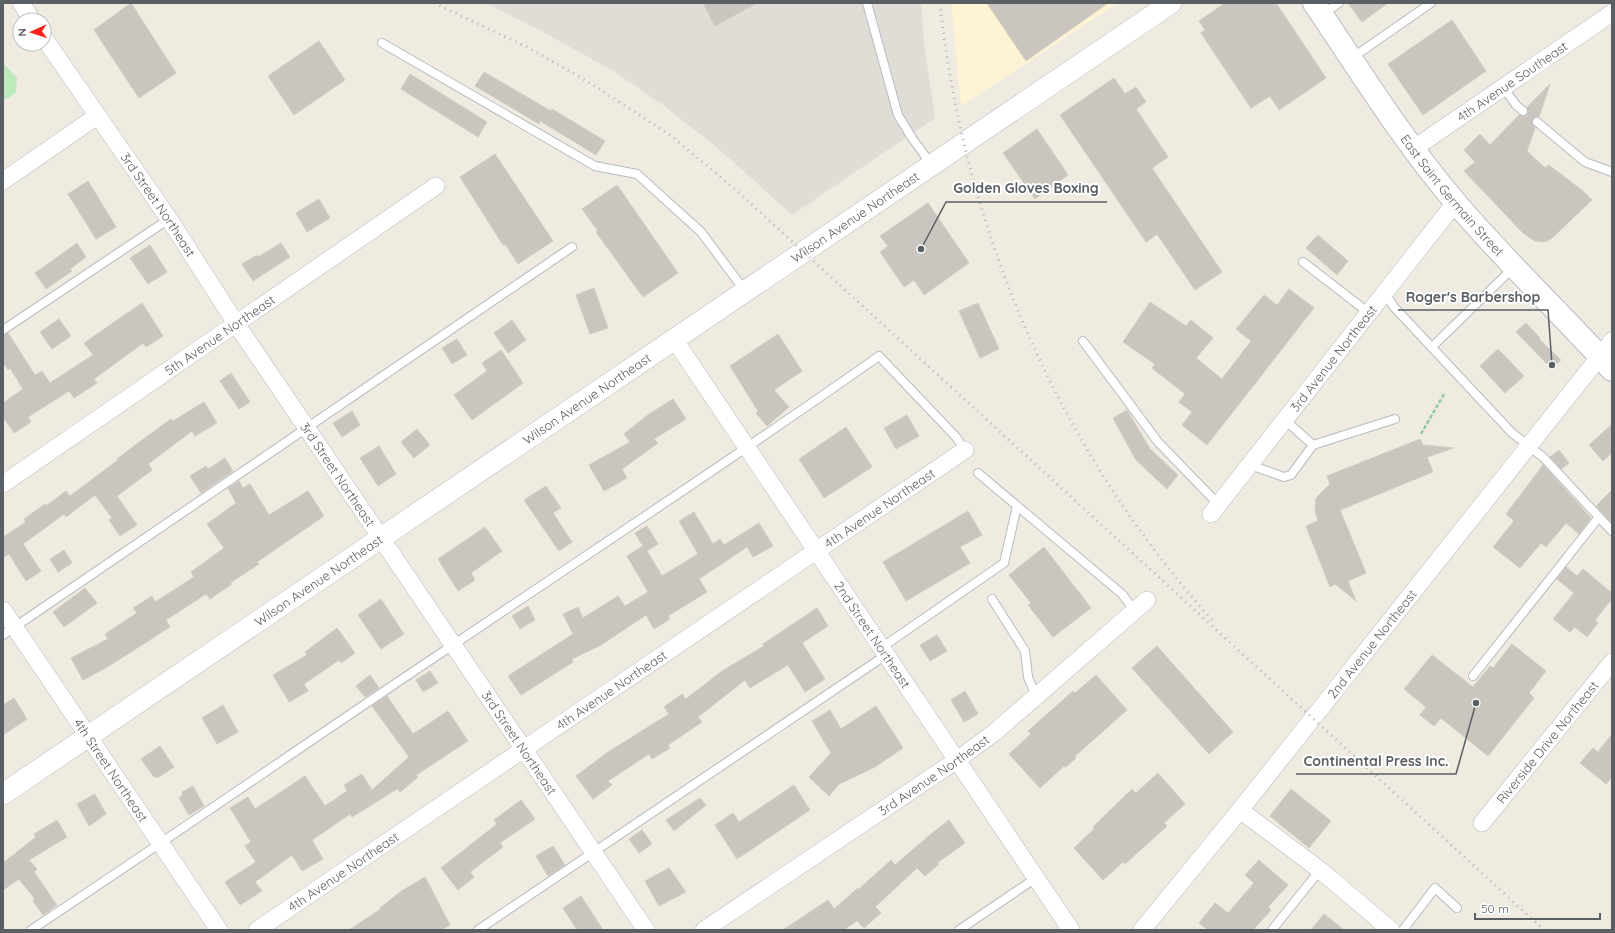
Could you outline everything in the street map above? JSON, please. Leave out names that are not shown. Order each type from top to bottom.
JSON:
[{"type":"main road","name":"East Saint Germain Street","points":[[1325,7],[1351,58],[1413,149],[1456,203],[1514,267],[1608,356]]},
{"type":"street","points":[[21,3],[27,12]]},
{"type":"street","name":"Wilson Avenue Northeast","points":[[3,794],[1171,3]]},
{"type":"street","name":"4th Avenue Southeast","points":[[1413,149],[1612,13]]},
{"type":"street","name":"3rd Street Northeast","points":[[52,50],[169,219],[237,325],[646,930]]},
{"type":"street","points":[[3,181],[97,116]]},
{"type":"street","name":"5th Avenue Northeast","points":[[3,484],[237,325],[436,186]]},
{"type":"street","name":"3rd Avenue Northeast","points":[[1215,510],[1456,203]]},
{"type":"street","name":"2nd Street Northeast","points":[[674,339],[1071,930]]},
{"type":"street","name":"2nd Avenue Northeast","points":[[1142,930],[1240,810],[1529,446],[1608,356]]},
{"type":"street","name":"4th Avenue Northeast","points":[[257,930],[965,450]]},
{"type":"street","name":"3rd Avenue Northeast","points":[[704,930],[957,760],[995,732],[1141,605]]},
{"type":"street","name":"4th Street Northeast","points":[[3,610],[9,631],[89,737],[219,930]]},
{"type":"street","name":"Riverside Drive Northeast","points":[[1482,823],[1612,662]]},
{"type":"street","points":[[1240,810],[1320,870],[1391,930]]},
{"type":"lane","points":[[867,3],[898,115],[912,138],[932,164]]},
{"type":"lane","points":[[1351,58],[1431,3]]},
{"type":"lane","points":[[382,43],[595,166],[637,174],[701,232],[745,291]]},
{"type":"lane","points":[[1504,87],[1516,105],[1523,111]]},
{"type":"lane","points":[[1537,122],[1585,162],[1612,172]]},
{"type":"lane","points":[[3,330],[169,219]]},
{"type":"lane","points":[[9,631],[572,247]]},
{"type":"lane","points":[[1303,262],[1369,313]]},
{"type":"lane","points":[[1432,347],[1514,267]]},
{"type":"lane","points":[[1384,293],[1394,307],[1512,433],[1543,457],[1612,531]]},
{"type":"lane","points":[[1083,341],[1158,442],[1215,510]]},
{"type":"lane","points":[[31,930],[161,844],[452,645],[747,449],[879,356],[956,437],[965,450]]},
{"type":"lane","points":[[1250,466],[1284,477],[1291,475],[1313,445],[1395,418]]},
{"type":"lane","points":[[1285,420],[1313,445]]},
{"type":"lane","points":[[978,473],[1122,594],[1141,605]]},
{"type":"lane","points":[[478,930],[593,853],[883,651],[1004,563],[1018,506]]},
{"type":"lane","points":[[1473,676],[1599,517]]},
{"type":"lane","points":[[992,599],[1025,651],[1028,676],[1036,696]]},
{"type":"lane","points":[[1272,930],[1320,870]]},
{"type":"lane","points":[[959,930],[1036,878]]},
{"type":"lane","points":[[1403,930],[1435,888],[1457,908]]},
{"type":"path","points":[[1421,434],[1444,394]]},
{"type":"shaded area","points":[[486,3],[921,3],[924,43],[935,118],[792,215],[720,150],[663,105],[613,71],[545,33]]},
{"type":"shaded area","points":[[951,3],[1118,3],[961,106]]},
{"type":"green space","points":[[3,63],[17,78],[16,93],[3,101]]},
{"type":"building","points":[[131,3],[176,73],[139,98],[94,30]]},
{"type":"building","points":[[703,3],[757,3],[715,26]]},
{"type":"building","points":[[987,3],[1108,3],[1026,61]]},
{"type":"building","points":[[1225,3],[1276,3],[1326,78],[1279,110],[1270,96],[1251,108],[1201,33],[1205,30],[1199,21]]},
{"type":"building","points":[[1348,3],[1388,3],[1362,22]]},
{"type":"building","points":[[1452,20],[1486,71],[1423,115],[1388,64]]},
{"type":"building","points":[[319,41],[345,80],[294,115],[268,76]]},
{"type":"building","points":[[484,72],[551,111],[552,109],[605,141],[596,155],[540,121],[539,124],[475,86]]},
{"type":"building","points":[[410,74],[487,122],[478,137],[401,89]]},
{"type":"building","points":[[1114,78],[1125,94],[1136,87],[1146,102],[1136,109],[1168,157],[1152,168],[1222,272],[1195,290],[1157,234],[1146,242],[1060,115]]},
{"type":"building","points":[[1550,84],[1539,117],[1535,117],[1532,121],[1535,128],[1527,151],[1545,168],[1549,165],[1583,191],[1592,200],[1551,239],[1544,242],[1535,241],[1523,233],[1464,171],[1475,162],[1464,150],[1480,134],[1490,145],[1519,115],[1527,115],[1527,107]]},
{"type":"building","points":[[1037,129],[1068,175],[1035,199],[1003,153]]},
{"type":"building","points":[[495,154],[553,241],[518,264],[505,244],[503,245],[460,177]]},
{"type":"building","points":[[88,181],[116,227],[96,239],[68,194]]},
{"type":"building","points":[[617,185],[678,273],[643,297],[596,232],[598,231],[582,209]]},
{"type":"building","points":[[319,199],[330,218],[307,232],[296,213]]},
{"type":"building","points":[[928,203],[969,263],[924,295],[914,280],[904,287],[880,252],[888,246],[880,236]]},
{"type":"building","points":[[1318,235],[1348,261],[1337,275],[1306,248]]},
{"type":"building","points":[[77,243],[86,257],[70,269],[72,271],[46,289],[35,273]]},
{"type":"building","points":[[281,243],[290,257],[253,281],[242,264],[257,255],[258,257]]},
{"type":"building","points":[[150,245],[167,272],[148,284],[130,258]]},
{"type":"building","points":[[594,288],[608,328],[590,334],[576,295]]},
{"type":"building","points":[[1289,289],[1314,308],[1207,445],[1182,425],[1192,412],[1179,402],[1185,394],[1152,368],[1155,364],[1123,342],[1150,302],[1186,326],[1191,320],[1213,338],[1196,358],[1222,379],[1251,341],[1236,329],[1264,295],[1277,305]]},
{"type":"building","points":[[142,303],[163,336],[146,347],[143,343],[94,379],[97,383],[74,398],[69,391],[28,417],[31,422],[14,433],[3,417],[3,403],[23,389],[10,368],[8,370],[3,362],[3,335],[8,333],[35,375],[42,371],[50,383],[93,355],[84,343]]},
{"type":"building","points":[[978,303],[999,349],[980,358],[959,311]]},
{"type":"building","points":[[59,319],[71,336],[52,349],[40,332]]},
{"type":"building","points":[[512,320],[526,340],[508,353],[494,333]]},
{"type":"building","points":[[1526,323],[1540,338],[1539,339],[1561,360],[1552,369],[1516,332]]},
{"type":"building","points":[[778,334],[802,371],[774,390],[789,407],[767,426],[756,413],[758,411],[730,366]]},
{"type":"building","points":[[457,339],[467,355],[452,364],[442,348]]},
{"type":"building","points":[[1498,349],[1524,376],[1505,393],[1480,366]]},
{"type":"building","points":[[501,350],[523,383],[472,420],[454,395],[487,371],[482,363]]},
{"type":"building","points":[[231,373],[250,402],[239,409],[220,381]]},
{"type":"building","points":[[673,399],[686,419],[654,439],[658,443],[622,469],[627,478],[604,491],[589,465],[630,442],[624,434],[649,414]]},
{"type":"building","points":[[204,402],[217,423],[195,436],[192,431],[148,464],[152,470],[117,496],[137,525],[120,536],[109,520],[112,518],[95,495],[66,517],[64,514],[23,544],[41,571],[26,581],[9,554],[3,558],[3,537],[26,522],[24,519],[45,504],[46,506],[66,491],[70,496],[171,419],[173,421]]},
{"type":"building","points":[[1127,410],[1150,449],[1178,475],[1167,489],[1136,460],[1113,418]]},
{"type":"building","points":[[352,411],[360,425],[342,437],[333,423]]},
{"type":"building","points":[[907,415],[919,436],[896,449],[884,428]]},
{"type":"building","points":[[1612,424],[1612,453],[1603,461],[1589,445]]},
{"type":"building","points":[[846,427],[872,467],[824,498],[799,459]]},
{"type":"building","points":[[417,429],[430,445],[414,458],[401,442]]},
{"type":"building","points":[[1420,439],[1423,445],[1454,448],[1427,457],[1433,472],[1340,510],[1366,573],[1348,581],[1356,601],[1335,584],[1330,587],[1306,526],[1318,521],[1315,510],[1316,498],[1330,484],[1327,476]]},
{"type":"building","points":[[379,446],[396,474],[378,486],[360,458]]},
{"type":"building","points":[[1559,450],[1569,463],[1561,469],[1550,457]]},
{"type":"building","points":[[225,458],[233,471],[201,493],[190,476],[206,466],[208,469]]},
{"type":"building","points":[[1543,465],[1591,518],[1579,534],[1566,523],[1546,547],[1541,543],[1520,568],[1493,547],[1514,521],[1506,514]]},
{"type":"building","points":[[239,481],[243,488],[250,484],[269,515],[308,491],[324,516],[257,562],[259,564],[230,583],[232,584],[210,599],[206,594],[166,620],[170,627],[109,666],[83,680],[71,658],[108,639],[105,634],[137,613],[133,608],[152,596],[155,602],[194,577],[191,572],[224,548],[207,524],[236,503],[228,488]]},
{"type":"building","points":[[546,486],[561,508],[553,513],[572,542],[559,551],[524,500]]},
{"type":"building","points":[[1612,490],[1612,523],[1596,506]]},
{"type":"building","points":[[968,511],[982,535],[960,547],[970,563],[906,601],[883,562]]},
{"type":"building","points":[[694,512],[713,544],[720,539],[724,545],[759,523],[773,546],[753,557],[747,547],[699,579],[707,592],[668,616],[670,619],[654,629],[646,615],[601,645],[572,659],[573,662],[521,695],[508,676],[573,634],[563,614],[578,607],[583,618],[618,596],[625,606],[648,592],[627,556],[643,546],[635,533],[647,526],[658,544],[647,551],[662,576],[698,554],[679,521]]},
{"type":"building","points":[[485,527],[502,551],[471,573],[475,580],[458,591],[438,559]]},
{"type":"building","points":[[1044,547],[1091,608],[1053,637],[1028,605],[1031,603],[1009,575]]},
{"type":"building","points":[[64,550],[72,563],[58,572],[50,559]]},
{"type":"building","points":[[1566,567],[1577,576],[1583,569],[1612,593],[1612,599],[1595,620],[1598,623],[1587,637],[1575,627],[1570,632],[1553,619],[1574,593],[1557,579]]},
{"type":"building","points":[[85,588],[97,603],[64,627],[53,612]]},
{"type":"building","points":[[381,599],[404,634],[381,649],[358,615]]},
{"type":"building","points":[[528,606],[535,620],[520,629],[512,616]]},
{"type":"building","points":[[817,608],[828,626],[802,643],[825,679],[805,692],[788,665],[750,688],[745,680],[698,717],[702,722],[668,745],[670,748],[652,759],[649,754],[608,781],[612,785],[593,799],[576,776],[608,752],[669,714],[664,707],[682,694],[686,699],[722,671],[764,646],[763,644]]},
{"type":"building","points":[[337,628],[355,653],[341,663],[339,660],[304,684],[308,691],[289,702],[273,675],[307,655],[305,652]]},
{"type":"building","points":[[937,635],[947,651],[930,661],[920,645]]},
{"type":"building","points":[[1512,644],[1546,671],[1529,693],[1534,698],[1488,756],[1441,718],[1434,726],[1420,715],[1426,707],[1404,689],[1432,655],[1473,687],[1490,666],[1493,668]]},
{"type":"building","points":[[1157,646],[1233,732],[1209,754],[1132,668]]},
{"type":"building","points":[[430,671],[438,683],[423,692],[416,680]]},
{"type":"building","points":[[370,675],[379,688],[365,697],[356,686]]},
{"type":"building","points":[[1096,675],[1127,710],[1074,757],[1076,758],[1066,767],[1064,766],[1040,788],[1009,754],[1031,734],[1028,731],[1073,691],[1075,693]]},
{"type":"building","points":[[965,691],[978,714],[964,722],[951,700]]},
{"type":"building","points":[[387,696],[413,734],[448,711],[468,741],[416,775],[418,777],[400,792],[397,789],[352,817],[350,814],[312,840],[323,859],[302,871],[292,855],[255,882],[262,891],[240,905],[225,882],[256,862],[245,846],[251,842],[230,808],[248,797],[255,809],[305,776],[325,806],[347,791],[344,785],[362,774],[372,790],[409,757],[372,706]]},
{"type":"building","points":[[14,698],[27,719],[3,735],[3,705]]},
{"type":"building","points":[[223,705],[238,732],[217,744],[202,718]]},
{"type":"building","points":[[876,706],[903,748],[875,767],[839,784],[829,796],[809,777],[831,753],[812,721],[830,710],[841,729]]},
{"type":"building","points":[[1612,734],[1612,777],[1606,784],[1580,763],[1593,748],[1598,752]]},
{"type":"building","points":[[160,746],[174,767],[159,777],[154,777],[141,759]]},
{"type":"building","points":[[1158,773],[1185,804],[1164,823],[1167,826],[1125,864],[1123,862],[1103,880],[1074,848],[1132,789],[1136,793]]},
{"type":"building","points":[[794,785],[810,810],[737,859],[715,825],[733,813],[739,822]]},
{"type":"building","points":[[193,786],[204,806],[189,815],[179,798],[183,795],[182,792]]},
{"type":"building","points":[[1291,789],[1331,821],[1309,848],[1270,816]]},
{"type":"building","points":[[95,794],[106,814],[89,826],[77,804]]},
{"type":"building","points":[[700,798],[706,805],[674,831],[666,820]]},
{"type":"building","points":[[521,800],[535,819],[500,843],[503,847],[470,872],[474,877],[458,890],[441,868],[497,824],[494,820]]},
{"type":"building","points":[[57,820],[67,837],[29,860],[37,869],[34,872],[57,905],[43,915],[33,901],[35,899],[19,879],[3,890],[3,863],[36,837],[34,834]]},
{"type":"building","points":[[949,820],[965,843],[937,863],[939,864],[925,876],[917,868],[875,907],[881,913],[864,928],[857,921],[843,930],[783,930],[828,900],[834,909],[891,860],[895,865]]},
{"type":"building","points":[[642,830],[652,844],[639,853],[629,839]]},
{"type":"building","points":[[553,846],[565,865],[548,876],[536,856]]},
{"type":"building","points":[[1259,860],[1288,885],[1268,907],[1271,910],[1253,930],[1208,930],[1199,923],[1215,903],[1228,913],[1254,883],[1245,875]]},
{"type":"building","points":[[669,868],[686,892],[659,906],[645,881]]},
{"type":"building","points":[[425,877],[450,925],[440,930],[349,930],[381,909],[380,908],[400,892]]},
{"type":"building","points":[[581,896],[603,930],[577,930],[563,908]]},
{"type":"building","points":[[1324,914],[1344,930],[1311,930]]},
{"type":"railway","points":[[434,3],[529,48],[590,83],[670,135],[737,191],[1544,930]]},
{"type":"railway","points":[[940,3],[952,88],[971,172],[996,254],[1028,334],[1066,411],[1109,485],[1159,556],[1214,622]]},
{"type":"place","name":"Golden Gloves Boxing","points":[[921,249]]},
{"type":"place","name":"Roger's Barbershop","points":[[1552,365]]},
{"type":"place","name":"Continental Press Inc.","points":[[1476,703]]}]
